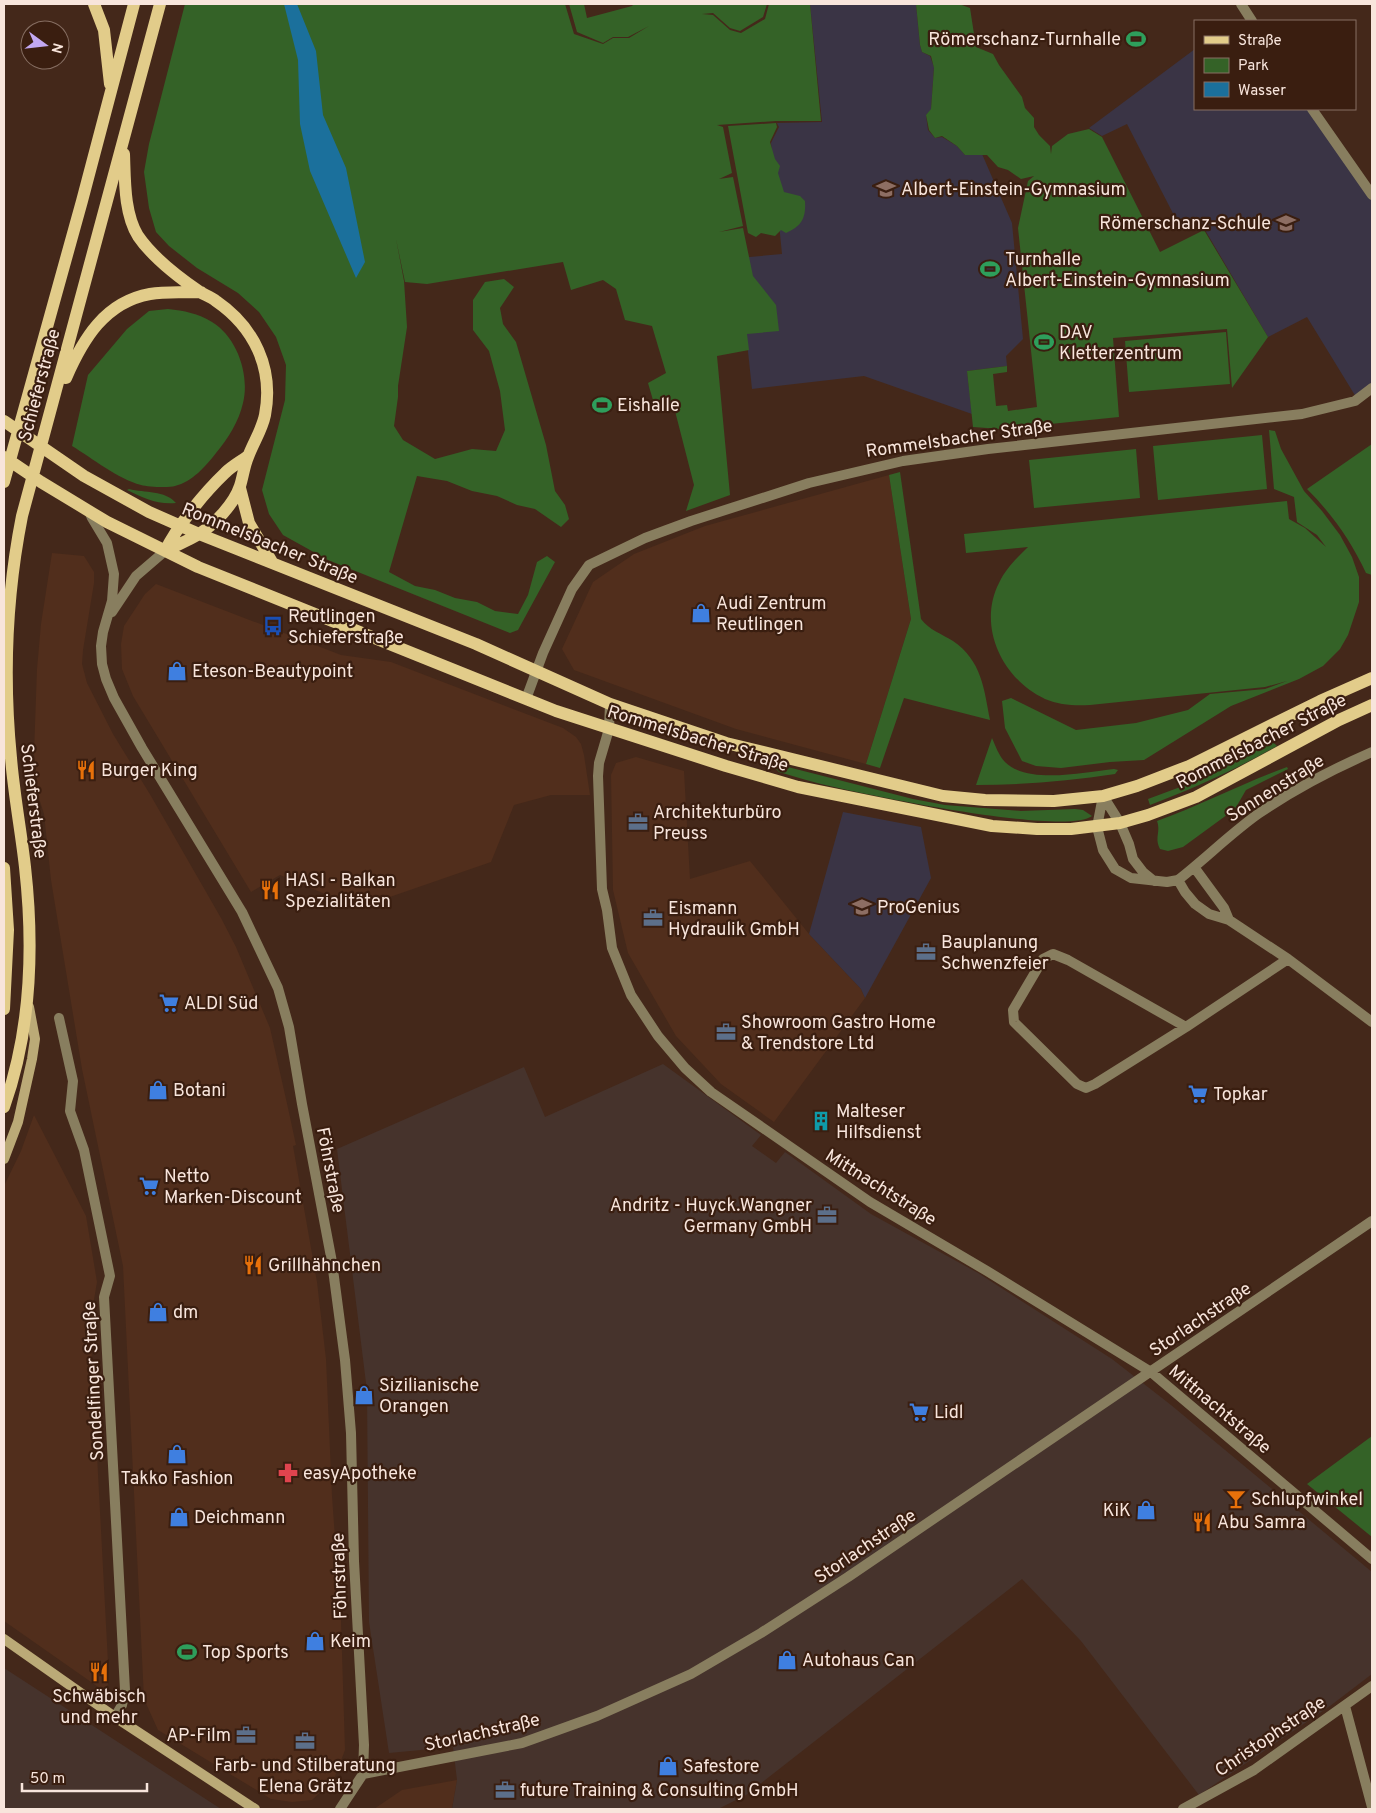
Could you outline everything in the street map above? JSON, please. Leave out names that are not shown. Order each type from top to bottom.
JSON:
[{"type":"main road","points":[[94,4],[104,30],[111,92]]},
{"type":"main road","name":"Schieferstraße","points":[[4,482],[134,4]]},
{"type":"main road","name":"Schieferstraße","points":[[4,1107],[16,1068],[23,1031],[29,948],[25,867],[10,757],[6,668],[6,645],[14,556],[22,516],[47,421],[160,4]]},
{"type":"main road","points":[[124,142],[128,206],[138,235],[157,257],[201,292],[215,300],[243,324],[257,346],[267,378],[267,398],[264,417],[248,456],[240,488],[225,510],[199,534],[165,551]]},
{"type":"main road","points":[[47,421],[77,353],[100,321],[128,301],[151,294],[201,292]]},
{"type":"main road","name":"Rommelsbacher Straße","points":[[4,421],[103,487],[149,512],[199,534],[476,644],[610,704],[726,743],[943,796],[985,800],[1054,800],[1103,796],[1137,786],[1189,766],[1320,701],[1372,678]]},
{"type":"main road","points":[[165,551],[180,525],[226,472],[248,456]]},
{"type":"main road","name":"Rommelsbacher Straße","points":[[4,457],[84,508],[165,551],[212,573],[526,699],[609,729],[798,787],[992,826],[1037,829],[1097,827],[1148,815],[1196,797],[1338,720],[1372,705]]},
{"type":"main road","points":[[240,488],[249,524],[272,562]]},
{"type":"main road","points":[[4,868],[8,951],[4,1010]]},
{"type":"main road","points":[[4,1159],[18,1122],[35,1039],[27,996]]},
{"type":"main road","points":[[4,1640],[114,1717],[256,1809]]},
{"type":"street","points":[[1241,4],[1251,20]]},
{"type":"street","points":[[1313,110],[1372,195]]},
{"type":"street","name":"Rommelsbacher Straße","points":[[526,699],[543,653],[572,589],[589,565],[645,538],[691,521],[808,483],[903,461],[988,449],[1302,414],[1355,401],[1372,388]]},
{"type":"street","name":"Föhrstraße","points":[[84,508],[108,543],[113,563],[112,601],[101,646],[102,664],[114,698],[142,748],[242,912],[278,988],[290,1027],[299,1088],[332,1262],[346,1360],[351,1433],[355,1570],[364,1745],[363,1774]]},
{"type":"street","name":"Föhrstraße","points":[[107,620],[136,576],[165,551]]},
{"type":"street","name":"Mittnachtstraße","points":[[610,704],[609,729],[599,763],[598,776],[602,889],[612,948],[631,995],[658,1036],[685,1068],[711,1092],[862,1197],[1116,1349],[1151,1372],[1372,1559]]},
{"type":"street","name":"Sonnenstraße","points":[[1178,880],[1258,814],[1292,793],[1372,752]]},
{"type":"street","points":[[1103,796],[1120,823],[1133,859],[1143,872],[1156,882]]},
{"type":"street","points":[[1103,796],[1097,827],[1103,850],[1114,870],[1130,878],[1156,882],[1178,880],[1195,904],[1209,914],[1229,920],[1288,959],[1372,1022]]},
{"type":"street","points":[[1194,867],[1224,908],[1229,920]]},
{"type":"street","points":[[1186,1027],[1068,960],[1053,954],[1043,959],[1013,1010],[1014,1022],[1077,1084],[1086,1088],[1186,1027],[1288,959]]},
{"type":"street","name":"Sondelfinger Straße","points":[[59,1018],[73,1082],[70,1111],[84,1150],[110,1276],[104,1297],[125,1690],[122,1705],[114,1717]]},
{"type":"street","name":"Storlachstraße","points":[[363,1774],[522,1743],[597,1716],[691,1674],[762,1633],[848,1577],[1372,1221]]},
{"type":"street","name":"Christophstraße","points":[[1183,1809],[1254,1770],[1372,1686]]},
{"type":"street","points":[[1344,1706],[1372,1807]]},
{"type":"street","points":[[340,1809],[363,1774]]},
{"type":"shaded area","name":"Albert-Einstein-Gymnasium","points":[[810,4],[916,4],[922,52],[930,56],[934,67],[931,110],[926,115],[928,130],[935,138],[942,137],[957,146],[965,155],[982,154],[1012,223],[1023,339],[1006,356],[1007,366],[967,371],[972,414],[864,376],[752,389],[738,258],[782,254],[771,143],[779,127],[777,123],[822,122]]},
{"type":"shaded area","name":"Römerschanz-Schule","points":[[1194,50],[1194,110],[1309,110],[1372,199],[1372,385],[1356,397],[1307,317],[1268,337],[1198,218],[1180,227],[1127,124],[1102,136],[1089,128]]},
{"type":"shaded area","points":[[889,475],[911,619],[866,764],[736,729],[574,670],[562,649],[593,582],[634,554],[705,526]]},
{"type":"shaded area","points":[[52,553],[84,556],[94,572],[82,664],[87,683],[113,734],[151,796],[236,947],[270,1028],[296,1145],[293,1146],[317,1282],[326,1359],[332,1496],[341,1621],[345,1750],[334,1779],[312,1800],[292,1802],[271,1799],[158,1730],[144,1699],[123,1266],[82,1069],[51,880],[44,814],[39,798],[34,753],[37,669],[41,624]]},
{"type":"shaded area","points":[[156,584],[341,655],[391,662],[563,728],[576,737],[581,744],[590,795],[551,795],[514,805],[491,862],[358,908],[280,875],[251,892],[133,696],[122,669],[121,644],[124,626],[145,594]]},
{"type":"shaded area","points":[[636,757],[684,771],[690,879],[750,861],[809,934],[861,989],[865,998],[774,1122],[721,1084],[676,1036],[628,953],[613,890],[611,775],[616,763]]},
{"type":"shaded area","points":[[843,812],[921,827],[931,878],[865,998],[861,989],[809,934]]},
{"type":"shaded area","points":[[663,1064],[761,1135],[752,1146],[776,1163],[785,1152],[871,1214],[978,1273],[1112,1359],[1171,1405],[1372,1572],[1372,1674],[1330,1706],[1199,1795],[1081,1641],[1022,1579],[746,1795],[718,1809],[452,1809],[457,1780],[453,1747],[389,1753],[369,1622],[367,1391],[337,1149],[524,1067],[545,1117]]},
{"type":"shaded area","points":[[34,1115],[86,1216],[97,1282],[90,1323],[109,1681],[107,1687],[101,1689],[4,1621],[4,1186],[21,1151]]},
{"type":"shaded area","points":[[4,1668],[221,1809],[4,1809]]},
{"type":"shaded area","points":[[457,1780],[452,1809],[374,1809],[402,1790]]},
{"type":"green space","points":[[185,4],[565,4],[574,34],[603,44],[613,38],[629,38],[649,26],[628,37],[613,37],[603,43],[577,32],[569,4],[584,4],[587,18],[634,4],[767,4],[763,17],[740,31],[730,28],[713,13],[702,14],[713,15],[730,30],[741,33],[765,19],[769,4],[810,4],[821,121],[776,121],[717,125],[723,127],[732,173],[719,179],[733,177],[743,226],[719,232],[743,228],[753,276],[776,305],[779,331],[747,334],[749,350],[717,356],[730,495],[686,511],[694,485],[675,411],[655,407],[648,383],[666,373],[652,326],[625,320],[616,289],[603,280],[571,290],[563,262],[427,284],[405,282],[396,239],[404,281],[407,327],[394,426],[403,440],[435,459],[472,449],[496,451],[505,430],[500,391],[489,351],[473,330],[473,300],[485,282],[504,279],[514,287],[500,308],[503,324],[516,342],[546,445],[555,491],[565,505],[569,519],[561,527],[535,509],[517,505],[497,496],[472,491],[447,481],[417,476],[389,572],[415,586],[435,590],[455,598],[477,602],[495,611],[518,614],[528,595],[537,562],[547,556],[555,562],[518,630],[510,633],[328,560],[283,535],[269,514],[262,490],[285,400],[286,365],[276,337],[259,312],[238,293],[197,268],[169,246],[156,232],[149,208],[144,172],[149,144]]},
{"type":"green space","points":[[916,4],[959,4],[970,8],[976,47],[993,54],[1022,97],[1025,108],[1034,118],[1034,127],[1050,146],[1051,154],[1052,146],[1068,134],[1089,129],[1102,137],[1160,252],[1204,230],[1268,337],[1232,388],[1227,329],[1113,338],[1119,417],[1001,429],[973,427],[967,371],[1007,366],[1007,372],[993,374],[996,406],[1007,405],[1008,411],[1037,407],[1018,228],[1028,181],[1034,176],[1021,179],[1008,170],[998,167],[987,155],[965,155],[957,146],[942,136],[935,138],[929,130],[926,115],[931,109],[934,68],[931,56],[922,52],[920,45]]},
{"type":"green space","points":[[776,123],[777,127],[770,142],[775,159],[780,166],[778,173],[784,192],[800,196],[805,201],[805,212],[802,221],[786,233],[781,230],[775,236],[761,233],[756,237],[748,233],[728,126]]},
{"type":"green space","points":[[168,309],[196,314],[221,329],[235,347],[240,358],[245,381],[245,392],[239,416],[232,430],[203,468],[187,481],[175,486],[148,486],[123,478],[72,446],[88,375],[127,329],[149,311]]},
{"type":"green space","points":[[1226,332],[1230,384],[1129,392],[1125,341]]},
{"type":"green space","points":[[1269,430],[1275,431],[1281,449],[1304,491],[1340,535],[1352,557],[1359,577],[1359,602],[1348,635],[1340,649],[1323,666],[1299,679],[1231,706],[1144,760],[1061,768],[1036,766],[1022,761],[1005,728],[1002,701],[1011,698],[1076,730],[1136,723],[1188,710],[1210,694],[1265,689],[1287,681],[1265,687],[1090,705],[1067,705],[1045,699],[1030,690],[1006,665],[998,650],[991,616],[993,600],[999,583],[1008,568],[1028,547],[966,553],[964,534],[1287,501],[1289,519],[1305,528],[1326,547],[1317,535],[1297,522],[1294,497],[1274,489]]},
{"type":"green space","points":[[1262,435],[1267,489],[1158,500],[1153,446]]},
{"type":"green space","points":[[1372,444],[1372,575],[1366,573],[1340,528],[1307,489]]},
{"type":"green space","points":[[1136,449],[1140,498],[1034,508],[1029,460]]},
{"type":"green space","points":[[900,472],[921,619],[932,629],[953,641],[970,657],[980,676],[990,720],[904,698],[880,768],[866,764],[911,619],[889,475]]},
{"type":"green space","points":[[127,490],[161,494],[176,503],[163,503],[151,500]]},
{"type":"green space","points":[[992,738],[1005,762],[1015,769],[1028,773],[1057,775],[1118,770],[1115,774],[1063,781],[976,785]]},
{"type":"green space","points":[[1272,741],[1277,746],[1215,778],[1150,805],[1148,799],[1191,783]]},
{"type":"green space","points":[[780,765],[913,799],[945,805],[1021,811],[1075,809],[1083,810],[1092,816],[1075,821],[1046,821],[968,812],[820,784],[779,772],[776,769]]},
{"type":"green space","points":[[1287,767],[1288,769],[1246,790],[1235,809],[1183,847],[1168,851],[1160,849],[1158,845],[1157,821]]},
{"type":"green space","points":[[1372,1436],[1372,1537],[1307,1484]]},
{"type":"water","points":[[284,4],[297,4],[316,51],[323,115],[346,168],[365,262],[356,278],[310,171],[300,124],[298,60]]},
{"type":"place","name":"Römerschanz-Turnhalle","points":[[1136,39]]},
{"type":"place","name":"Albert-Einstein-Gymnasium","points":[[886,189]]},
{"type":"place","name":"Römerschanz-Schule","points":[[1286,223]]},
{"type":"place","name":"Turnhalle Albert-Einstein-Gymnasium","points":[[990,269]]},
{"type":"place","name":"DAV Kletterzentrum","points":[[1044,342]]},
{"type":"place","name":"Eishalle","points":[[602,405]]},
{"type":"place","name":"Audi Zentrum Reutlingen","points":[[701,613]]},
{"type":"place","name":"Reutlingen Schieferstraße","points":[[273,626]]},
{"type":"place","name":"Eteson-Beautypoint","points":[[177,671]]},
{"type":"place","name":"Burger King","points":[[86,770]]},
{"type":"place","name":"Architekturbüro Preuss","points":[[638,822]]},
{"type":"place","name":"HASI - Balkan Spezialitäten","points":[[270,890]]},
{"type":"place","name":"ProGenius","points":[[862,907]]},
{"type":"place","name":"Eismann Hydraulik GmbH","points":[[653,918]]},
{"type":"place","name":"Bauplanung Schwenzfeier","points":[[926,952]]},
{"type":"place","name":"ALDI Süd","points":[[169,1003]]},
{"type":"place","name":"Showroom Gastro Home & Trendstore Ltd","points":[[726,1032]]},
{"type":"place","name":"Botani","points":[[158,1090]]},
{"type":"place","name":"Topkar","points":[[1198,1094]]},
{"type":"place","name":"Malteser Hilfsdienst","points":[[821,1121]]},
{"type":"place","name":"Netto Marken-Discount","points":[[149,1186]]},
{"type":"place","name":"Andritz - Huyck.Wangner Germany GmbH","points":[[827,1215]]},
{"type":"place","name":"Grillhähnchen","points":[[253,1265]]},
{"type":"place","name":"dm","points":[[158,1312]]},
{"type":"place","name":"Sizilianische Orangen","points":[[364,1395]]},
{"type":"place","name":"Lidl","points":[[919,1412]]},
{"type":"place","name":"Takko Fashion","points":[[177,1454]]},
{"type":"place","name":"easyApotheke","points":[[288,1473]]},
{"type":"place","name":"Schlupfwinkel","points":[[1236,1499]]},
{"type":"place","name":"KiK","points":[[1146,1510]]},
{"type":"place","name":"Deichmann","points":[[179,1517]]},
{"type":"place","name":"Abu Samra","points":[[1202,1522]]},
{"type":"place","name":"Keim","points":[[315,1641]]},
{"type":"place","name":"Top Sports","points":[[187,1652]]},
{"type":"place","name":"Autohaus Can","points":[[787,1660]]},
{"type":"place","name":"Schwäbisch und mehr","points":[[99,1672]]},
{"type":"place","name":"AP-Film","points":[[246,1735]]},
{"type":"place","name":"Farb- und Stilberatung Elena Grätz","points":[[305,1741]]},
{"type":"place","name":"Safestore","points":[[668,1766]]},
{"type":"place","name":"future Training & Consulting GmbH","points":[[505,1790]]}]
